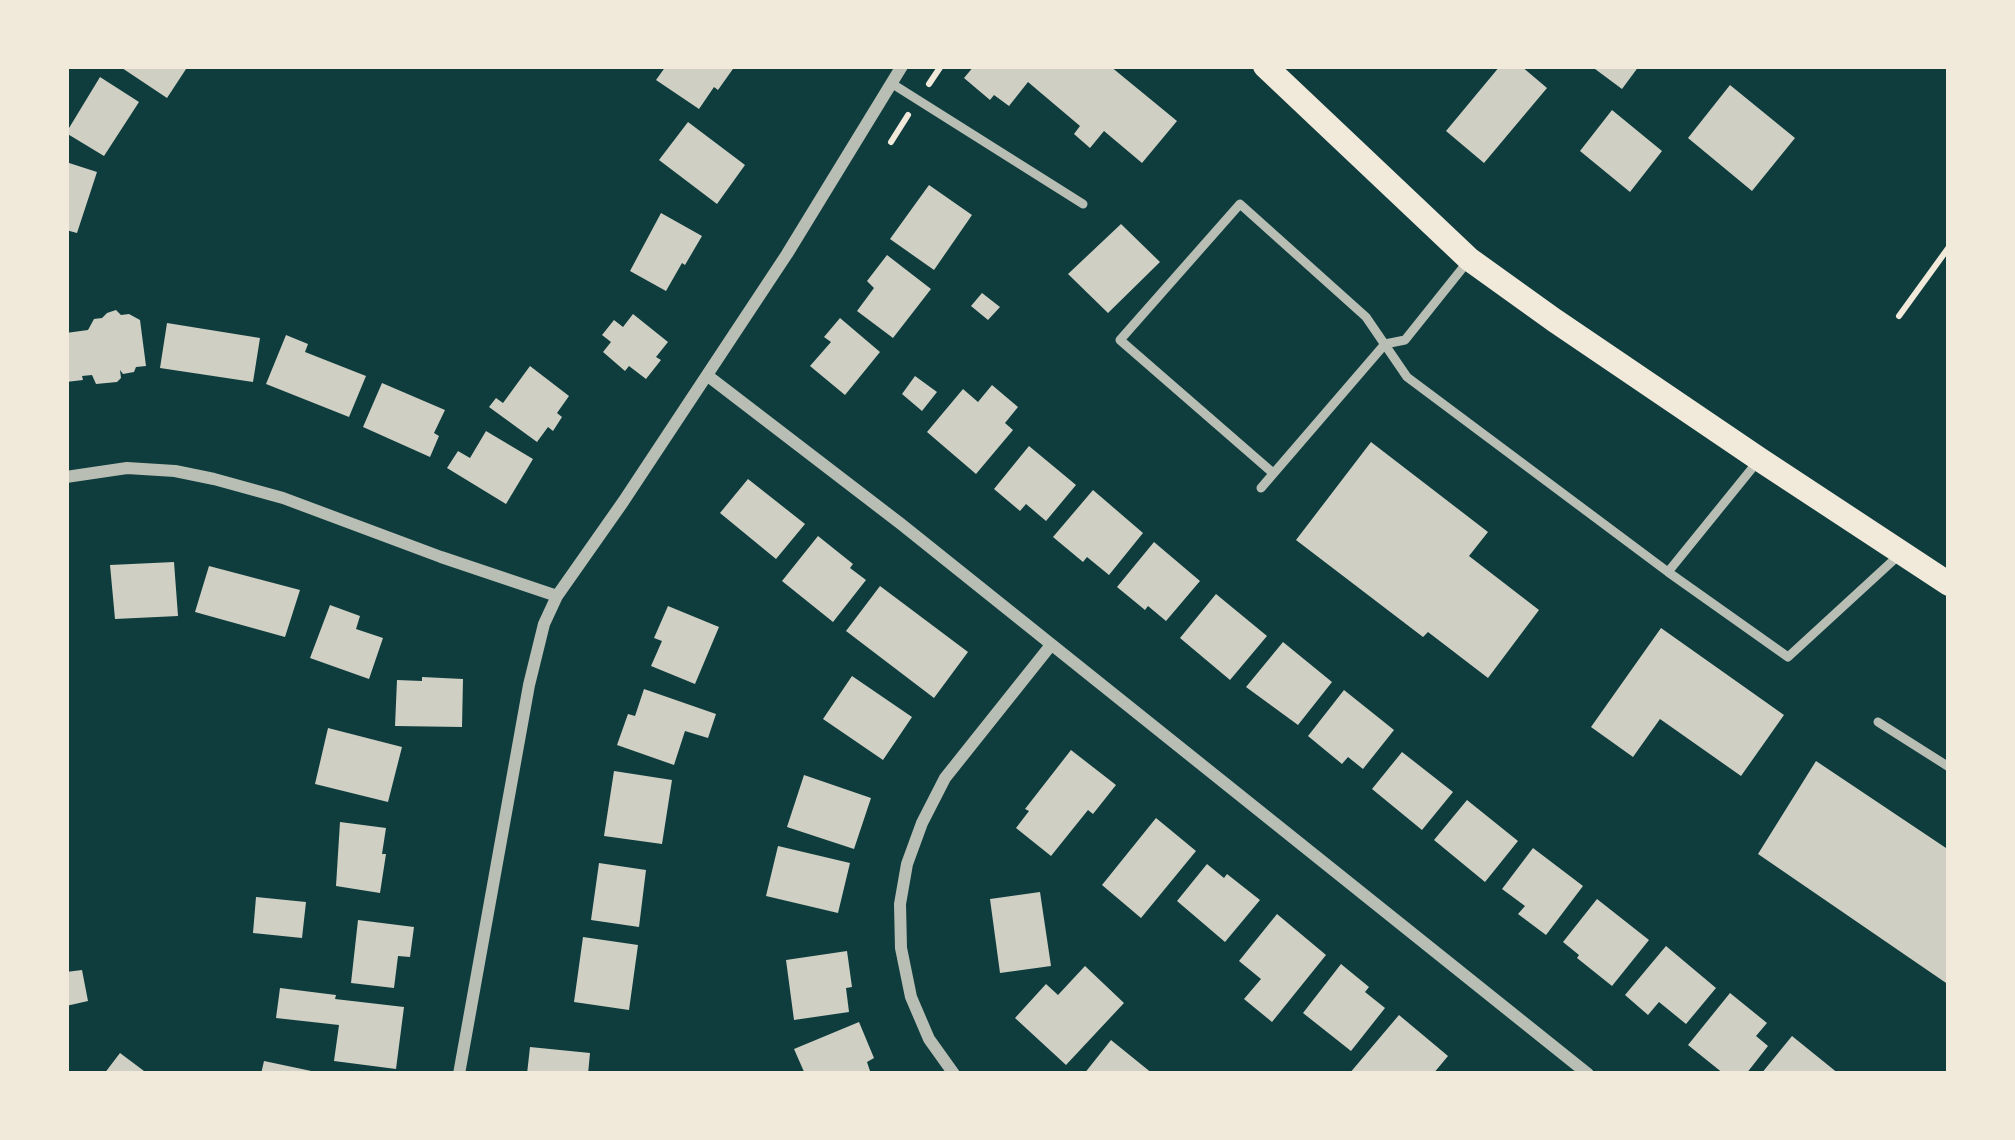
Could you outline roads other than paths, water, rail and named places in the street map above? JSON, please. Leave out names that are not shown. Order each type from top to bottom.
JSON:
[{"type":"main road","points":[[1265,66],[1469,259],[1949,584]]},
{"type":"street","points":[[459,1074],[535,653],[556,596],[708,376],[902,66]]},
{"type":"street","points":[[708,376],[792,437],[1588,1074]]},
{"type":"street","points":[[66,477],[127,468],[214,479],[283,498],[556,596]]},
{"type":"street","points":[[953,1074],[929,1040],[911,997],[901,948],[900,904],[907,864],[945,778],[1051,645]]},
{"type":"lane","points":[[891,83],[1082,203]]},
{"type":"lane","points":[[1273,473],[1120,340],[1240,204],[1366,317],[1407,377],[1788,657],[1901,553]]},
{"type":"lane","points":[[1261,488],[1385,344],[1406,340],[1469,259]]},
{"type":"lane","points":[[1667,572],[1759,459]]},
{"type":"lane","points":[[1879,722],[1949,767]]}]
